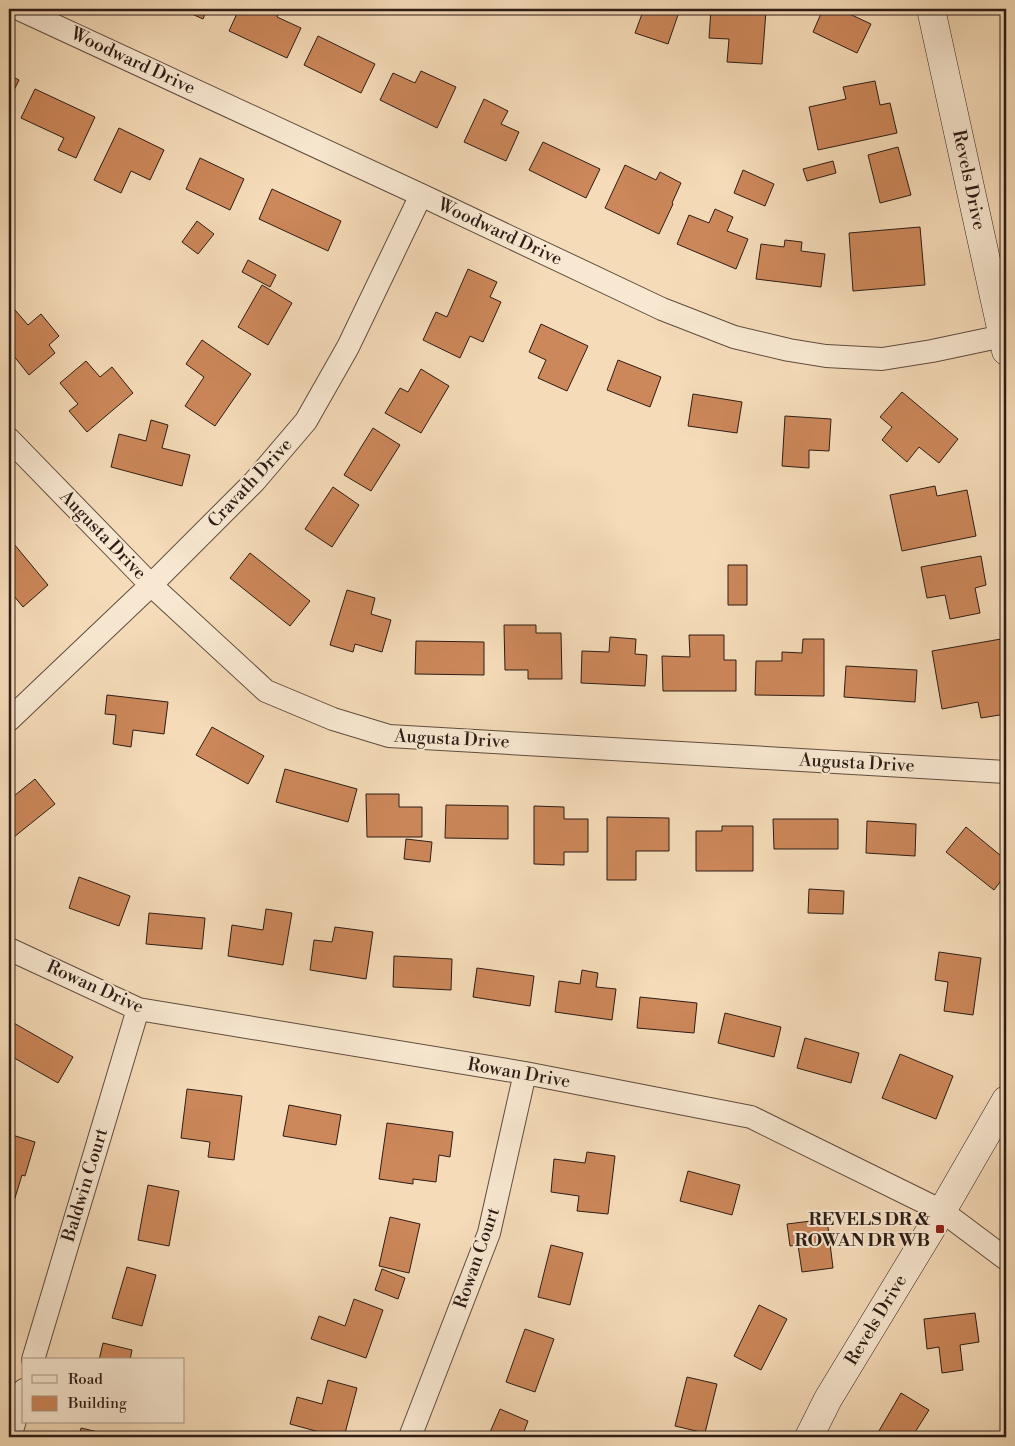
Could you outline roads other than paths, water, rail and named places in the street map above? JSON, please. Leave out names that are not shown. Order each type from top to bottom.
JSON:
[{"type":"street","name":"Woodward Drive","points":[[19,9],[662,309],[743,339],[826,356],[882,359],[1005,343]]},
{"type":"street","name":"Revels Drive","points":[[931,9],[1005,343]]},
{"type":"street","name":"Cravath Drive","points":[[9,720],[254,482],[306,421],[348,347],[421,195]]},
{"type":"street","name":"Augusta Drive","points":[[9,439],[151,584],[266,691],[333,719],[389,736],[1006,772]]},
{"type":"street","name":"Rowan Drive","points":[[9,949],[138,1010],[525,1073],[751,1117],[942,1210],[1006,1259]]},
{"type":"street","name":"Baldwin Court","points":[[34,1358],[138,1010]]},
{"type":"street","name":"Rowan Court","points":[[410,1437],[489,1233],[525,1073]]},
{"type":"street","name":"Revels Drive","points":[[808,1437],[828,1399],[1006,1100]]},
{"type":"street","points":[[10,1437],[22,1397]]},
{"type":"place","name":"REVELS DR & ROWAN DR WB","points":[[940,1229]]}]
